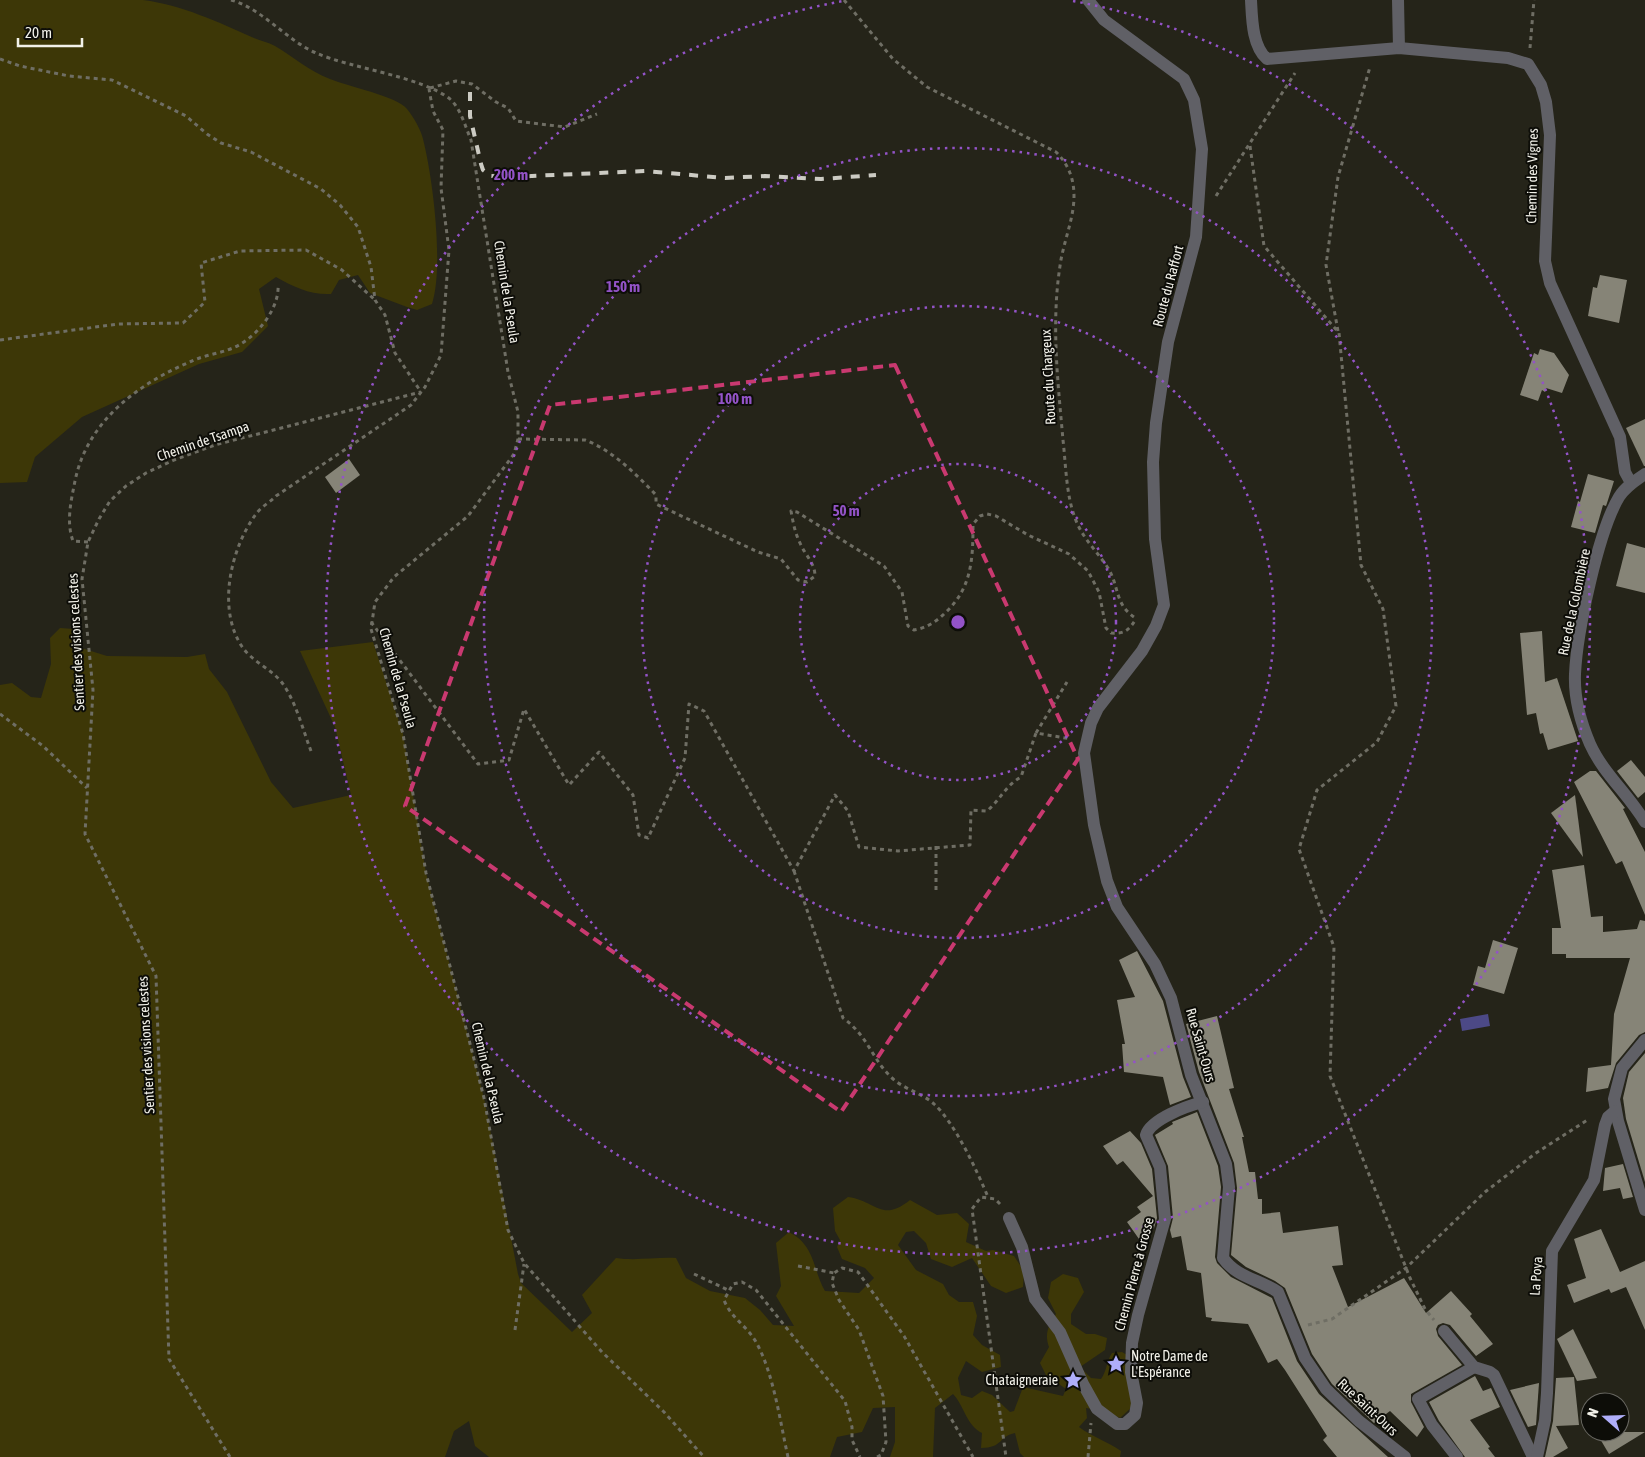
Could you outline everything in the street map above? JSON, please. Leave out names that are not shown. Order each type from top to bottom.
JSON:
[{"type":"street","name":"Route du Raffort","points":[[1088,0],[1104,20],[1184,79],[1194,100],[1202,150],[1196,237],[1168,342],[1156,423],[1153,462],[1155,539],[1164,599],[1162,612],[1156,626]]},
{"type":"street","points":[[1251,0],[1252,20],[1263,56],[1269,60],[1375,52],[1399,48],[1508,58],[1528,64]]},
{"type":"street","points":[[1398,0],[1399,48]]},
{"type":"street","name":"Chemin des Vignes","points":[[1528,64],[1541,85],[1546,102],[1550,135],[1546,236],[1546,261],[1550,283],[1620,437],[1625,472],[1631,483]]},
{"type":"street","name":"Rue de la Colombière","points":[[1645,474],[1631,483],[1620,495],[1602,541],[1578,642],[1575,675],[1578,709],[1590,745],[1602,765],[1626,793],[1645,822]]},
{"type":"street","name":"Rue Saint-Ours","points":[[1156,626],[1142,651],[1098,708],[1085,741],[1086,772],[1099,852],[1107,881],[1117,907],[1155,964],[1172,998],[1191,1075],[1226,1164],[1229,1187],[1223,1258],[1231,1269],[1242,1276],[1278,1292],[1305,1358],[1326,1389],[1359,1421],[1404,1457]]},
{"type":"street","points":[[1645,1040],[1622,1068],[1614,1099],[1615,1111],[1645,1210]]},
{"type":"street","name":"Chemin Pierre à Grosse","points":[[1009,1218],[1022,1247],[1035,1299],[1060,1332],[1083,1384],[1097,1409],[1117,1424],[1125,1424],[1134,1415],[1137,1403],[1131,1372],[1132,1343],[1165,1219],[1160,1167],[1146,1135],[1147,1129],[1188,1106],[1203,1102]]},
{"type":"street","name":"La Poya","points":[[1537,1457],[1547,1402],[1552,1251],[1594,1180],[1605,1125],[1608,1117],[1615,1111]]},
{"type":"street","points":[[1444,1331],[1474,1367],[1494,1375],[1533,1457]]},
{"type":"street","points":[[1457,1457],[1432,1424],[1418,1399],[1474,1367]]},
{"type":"path","name":"Chemin de la Pseula","points":[[231,0],[272,23],[314,52],[429,88],[450,99],[457,106],[471,140],[508,372],[518,412],[518,439],[514,454],[482,500],[468,516],[394,577],[374,602],[371,621],[373,642],[404,734],[426,873],[484,1098],[508,1230],[524,1263],[602,1352],[664,1412],[704,1457]]},
{"type":"path","name":"Route du Chargeux","points":[[844,0],[893,59],[927,87],[1056,152],[1066,162],[1072,176],[1074,196],[1060,266],[1056,308],[1057,372],[1068,486],[1074,518],[1083,537],[1103,560],[1111,573],[1117,596],[1125,611],[1136,619],[1156,626]]},
{"type":"path","points":[[1528,64],[1534,0]]},
{"type":"path","points":[[1375,52],[1338,177],[1326,265],[1339,333],[1361,565],[1383,609],[1396,706],[1377,742],[1317,790],[1299,849],[1334,947],[1330,1076],[1406,1268],[1425,1309],[1444,1331]]},
{"type":"path","points":[[1215,198],[1250,146],[1305,57]]},
{"type":"path","points":[[0,59],[20,66],[69,76],[112,80],[186,116],[207,134],[222,143],[251,152],[321,189],[340,205],[358,227],[371,267],[375,300]]},
{"type":"path","points":[[311,751],[286,688],[271,671],[251,657],[240,644],[232,622],[229,606],[231,584],[240,544],[257,512],[276,496],[412,405],[441,355],[449,250],[441,188],[443,130],[433,111],[429,88],[456,81],[472,84],[496,102],[508,108],[516,121],[565,127],[596,114]]},
{"type":"path","points":[[1250,146],[1264,246],[1339,333]]},
{"type":"path","points":[[0,340],[118,324],[184,323],[205,302],[201,263],[240,251],[306,250],[342,270],[375,300],[385,314],[395,353],[421,392]]},
{"type":"path","points":[[88,542],[73,542],[70,534],[70,507],[79,463],[114,409],[147,382],[193,360],[239,346],[256,332],[272,311],[279,294],[278,284]]},
{"type":"path","name":"Chemin de Tsampa","points":[[88,542],[110,501],[126,486],[146,473],[174,460],[215,445],[421,392]]},
{"type":"path","points":[[518,439],[585,440],[593,443],[633,471],[656,494],[656,504],[758,552],[781,559],[798,580],[807,582],[816,576],[815,568],[800,545],[794,528],[791,511],[797,512],[884,566],[902,592],[908,626],[914,630],[925,628],[942,616],[962,593],[972,562],[973,524],[980,516],[987,514],[996,516],[1028,535],[1069,554],[1088,571],[1099,592],[1106,628],[1111,633],[1128,631],[1136,619]]},
{"type":"path","name":"Sentier des visions celestes","points":[[88,542],[82,579],[93,690],[86,834],[156,976],[169,1359],[230,1457]]},
{"type":"path","points":[[371,621],[478,764],[509,760],[524,709],[569,785],[599,752],[633,796],[639,836],[648,838],[685,758],[689,704],[704,711],[794,871],[843,1018],[857,1029],[892,1077],[934,1104],[949,1124],[977,1170],[988,1197]]},
{"type":"path","points":[[794,871],[835,795],[848,812],[859,847],[898,851],[936,846],[970,845],[971,810],[987,811],[1000,800],[1008,785],[1021,777],[1036,733],[1067,682]]},
{"type":"path","points":[[0,714],[43,746],[87,788]]},
{"type":"path","points":[[1036,733],[1085,741]]},
{"type":"path","points":[[936,846],[936,893]]},
{"type":"path","points":[[1293,1327],[1332,1319],[1406,1268],[1466,1210],[1510,1173],[1592,1117],[1615,1111]]},
{"type":"path","points":[[1006,1457],[972,1209],[981,1197],[988,1197],[995,1199],[1009,1218]]},
{"type":"path","points":[[515,1330],[524,1263]]},
{"type":"path","points":[[798,1266],[834,1273],[842,1268],[858,1272],[924,1367],[945,1409],[973,1457]]},
{"type":"path","points":[[834,1273],[832,1283],[839,1300],[859,1330],[883,1396],[886,1442],[881,1455],[877,1457]]},
{"type":"path","points":[[694,1274],[728,1290]]},
{"type":"path","points":[[788,1457],[768,1370],[756,1342],[729,1312],[724,1300],[732,1284],[742,1282],[756,1290],[845,1402],[852,1427],[852,1440],[860,1457]]},
{"type":"path","points":[[1088,1457],[1090,1424],[1097,1409]]},
{"type":"highlighted area","points":[[895,365],[1078,759],[841,1112],[405,806],[550,405]]},
{"type":"shaded area","points":[[0,0],[143,0],[157,2],[200,15],[227,26],[282,50],[322,76],[401,104],[412,115],[416,123],[423,139],[427,156],[436,222],[437,246],[437,268],[432,304],[417,310],[370,293],[358,275],[339,280],[331,294],[302,290],[276,277],[259,289],[268,326],[242,352],[199,364],[82,417],[35,457],[27,482],[0,483]]},
{"type":"shaded area","points":[[60,628],[74,629],[78,647],[107,656],[187,657],[205,654],[209,669],[227,692],[271,782],[293,808],[351,795],[335,727],[300,651],[373,642],[403,734],[426,873],[484,1098],[518,1274],[521,1283],[572,1332],[592,1313],[582,1295],[616,1258],[676,1258],[686,1278],[710,1291],[745,1298],[760,1310],[773,1325],[794,1326],[776,1296],[781,1286],[776,1243],[789,1232],[791,1233],[801,1240],[808,1249],[825,1291],[859,1293],[874,1278],[865,1268],[842,1259],[837,1247],[840,1240],[835,1231],[833,1208],[848,1197],[885,1210],[900,1207],[910,1200],[937,1215],[957,1213],[969,1224],[966,1242],[986,1251],[993,1250],[1014,1256],[1024,1271],[1023,1287],[1006,1293],[991,1286],[972,1258],[952,1267],[931,1259],[926,1243],[914,1231],[906,1232],[898,1245],[916,1270],[943,1284],[949,1295],[959,1302],[973,1302],[977,1316],[973,1335],[982,1345],[1000,1355],[1001,1367],[982,1372],[966,1361],[958,1378],[961,1395],[972,1398],[982,1391],[992,1395],[1010,1412],[1014,1411],[1023,1387],[1063,1396],[1066,1389],[1046,1375],[1040,1363],[1049,1347],[1048,1329],[1056,1314],[1048,1298],[1051,1282],[1063,1274],[1078,1278],[1084,1292],[1071,1314],[1071,1324],[1086,1334],[1095,1334],[1107,1338],[1105,1350],[1080,1367],[1091,1378],[1101,1379],[1112,1353],[1122,1352],[1127,1355],[1132,1407],[1120,1418],[1105,1411],[1086,1408],[1087,1418],[1079,1427],[1121,1451],[1120,1457],[1024,1457],[1020,1453],[1015,1433],[993,1446],[981,1448],[982,1433],[969,1421],[953,1394],[935,1408],[933,1457],[890,1457],[895,1442],[895,1407],[873,1408],[862,1432],[837,1437],[830,1457],[489,1457],[475,1446],[469,1421],[454,1431],[445,1457],[0,1457],[0,685],[12,683],[31,697],[41,698],[51,664],[50,638]]},
{"type":"shaded area","points":[[1488,1014],[1490,1026],[1462,1031],[1460,1019]]},
{"type":"building","points":[[1600,275],[1627,280],[1619,323],[1588,316],[1593,287],[1597,288]]},
{"type":"building","points":[[1540,349],[1554,353],[1569,375],[1562,393],[1546,388],[1545,392],[1542,390],[1538,401],[1520,395],[1534,353],[1538,355]]},
{"type":"building","points":[[1645,419],[1645,466],[1644,466],[1626,428]]},
{"type":"building","points":[[349,459],[360,475],[336,493],[325,477]]},
{"type":"building","points":[[1588,474],[1614,481],[1606,506],[1603,505],[1595,533],[1571,527]]},
{"type":"building","points":[[1627,543],[1645,548],[1645,593],[1616,586]]},
{"type":"building","points":[[1542,631],[1545,682],[1557,678],[1578,741],[1548,750],[1543,733],[1540,734],[1536,713],[1527,715],[1520,633]]},
{"type":"building","points":[[1631,760],[1645,777],[1645,792],[1638,798],[1617,771]]},
{"type":"building","points":[[1590,771],[1596,771],[1625,808],[1623,809],[1645,852],[1645,915],[1622,861],[1616,864],[1574,782]]},
{"type":"building","points":[[1575,795],[1583,857],[1551,813]]},
{"type":"building","points":[[1584,865],[1591,917],[1603,916],[1603,932],[1637,929],[1640,920],[1645,921],[1645,1032],[1639,1035],[1616,1063],[1608,1088],[1586,1092],[1588,1068],[1611,1065],[1614,1014],[1630,958],[1566,958],[1566,954],[1552,954],[1552,928],[1561,928],[1552,870]]},
{"type":"building","points":[[1493,940],[1518,948],[1504,994],[1473,985],[1478,966],[1485,968]]},
{"type":"building","points":[[1137,951],[1163,1001],[1183,1077],[1191,1097],[1170,1105],[1163,1077],[1124,1072],[1122,1044],[1125,1044],[1117,1000],[1135,997],[1119,960]]},
{"type":"building","points":[[1217,1016],[1234,1088],[1229,1089],[1244,1137],[1242,1137],[1249,1172],[1255,1172],[1258,1199],[1262,1199],[1262,1214],[1280,1212],[1283,1233],[1338,1226],[1343,1265],[1332,1266],[1348,1307],[1404,1278],[1426,1313],[1451,1291],[1472,1314],[1470,1316],[1493,1344],[1476,1356],[1450,1325],[1443,1323],[1438,1325],[1436,1329],[1438,1336],[1462,1365],[1411,1394],[1411,1402],[1424,1427],[1417,1437],[1390,1411],[1374,1423],[1332,1384],[1312,1354],[1285,1288],[1246,1267],[1231,1255],[1237,1188],[1234,1163],[1199,1072],[1186,1024]]},
{"type":"building","points":[[1645,1053],[1645,1182],[1626,1119],[1623,1098],[1629,1072]]},
{"type":"building","points":[[1197,1112],[1218,1166],[1221,1187],[1215,1257],[1217,1263],[1231,1277],[1272,1298],[1297,1361],[1319,1394],[1388,1457],[1337,1457],[1323,1440],[1327,1436],[1285,1370],[1277,1359],[1268,1363],[1248,1324],[1211,1321],[1212,1318],[1206,1317],[1201,1273],[1187,1270],[1181,1236],[1172,1238],[1170,1230],[1173,1218],[1168,1166],[1155,1135],[1173,1124],[1172,1122]]},
{"type":"building","points":[[1130,1131],[1141,1143],[1152,1169],[1157,1218],[1154,1228],[1139,1239],[1127,1222],[1141,1212],[1137,1207],[1153,1196],[1123,1161],[1117,1165],[1103,1146]]},
{"type":"building","points":[[1623,1164],[1633,1197],[1623,1199],[1620,1188],[1603,1191],[1605,1168]]},
{"type":"building","points":[[1601,1229],[1620,1272],[1645,1261],[1645,1330],[1626,1287],[1611,1293],[1609,1289],[1574,1303],[1567,1285],[1586,1278],[1574,1239]]},
{"type":"building","points":[[1573,1329],[1597,1378],[1577,1381],[1557,1339]]},
{"type":"building","points":[[1475,1376],[1483,1391],[1491,1388],[1500,1407],[1470,1420],[1495,1457],[1465,1457],[1439,1421],[1429,1402]]},
{"type":"building","points":[[1574,1377],[1579,1425],[1556,1426],[1568,1448],[1553,1457],[1545,1457],[1553,1421],[1556,1378]]},
{"type":"building","points":[[1539,1383],[1536,1425],[1528,1427],[1510,1390]]},
{"type":"building","points":[[1630,1432],[1645,1432],[1630,1441]]},
{"type":"building","points":[[1602,1442],[1629,1442],[1609,1454]]},
{"type":"railway","points":[[470,92],[470,116],[481,164],[483,170],[491,176],[508,177],[645,171],[725,178],[765,176],[821,179],[876,175]]},
{"type":"place","name":"Notre Dame de L'Espérance","points":[[1116,1364]]},
{"type":"place","name":"Chataigneraie","points":[[1073,1380]]}]
